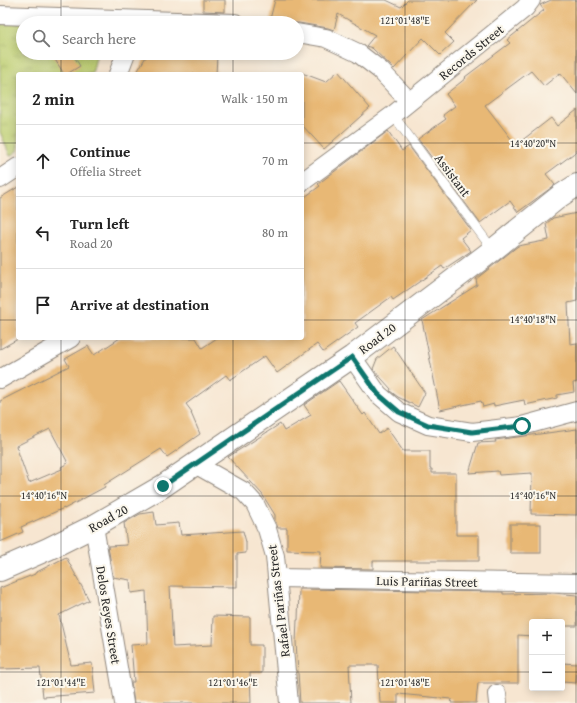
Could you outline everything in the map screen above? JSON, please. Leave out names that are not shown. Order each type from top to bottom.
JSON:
[{"type":"street","name":"Records Street","points":[[304,181],[393,115],[525,8],[531,0]]},
{"type":"street","points":[[0,15],[22,16]]},
{"type":"street","points":[[304,34],[326,38],[358,53],[380,70],[409,101]]},
{"type":"street","points":[[119,72],[123,60]]},
{"type":"street","points":[[0,179],[16,168]]},
{"type":"street","name":"Road 20","points":[[0,570],[48,549],[94,526],[163,486],[352,357],[493,250],[560,196],[577,185]]},
{"type":"street","points":[[0,379],[68,340]]},
{"type":"street","points":[[352,357],[378,394],[399,412],[428,425],[472,432],[522,426],[577,411]]},
{"type":"street","name":"Rafael Pariñas Street","points":[[195,464],[243,491],[255,504],[267,529],[275,556],[289,703]]},
{"type":"street","name":"Delos Reyes Street","points":[[94,526],[124,703]]},
{"type":"street","name":"Luis Pariñas Street","points":[[277,578],[577,583]]},
{"type":"lane","name":"Assistant","points":[[393,115],[493,250]]},
{"type":"green space","points":[[16,23],[16,60],[95,60],[92,72],[16,72],[16,152],[10,156],[0,132],[0,24]]},
{"type":"building","points":[[203,0],[225,0],[225,12],[203,11]]},
{"type":"building","points":[[275,0],[386,0],[401,7],[408,0],[477,0],[445,33],[454,42],[440,55],[423,38],[394,69],[372,48],[366,46],[375,35],[338,14],[334,30],[304,24],[304,16],[271,16]]},
{"type":"building","points":[[551,0],[577,0],[577,94],[560,73],[544,86],[531,71],[485,105],[516,145],[551,118],[557,126],[577,110],[577,151],[546,174],[555,185],[518,212],[510,201],[480,223],[418,139],[446,119],[443,115],[455,106],[446,94],[466,78],[465,77],[510,43],[507,40],[544,10],[540,5]]},
{"type":"building","points":[[55,60],[76,60],[80,66],[70,72],[63,72]]},
{"type":"building","points":[[144,60],[217,60],[216,72],[137,72]]},
{"type":"building","points":[[338,71],[370,108],[324,149],[304,127],[304,74],[326,82]]},
{"type":"building","points":[[388,131],[402,151],[409,146],[471,230],[461,238],[471,251],[444,269],[442,266],[393,300],[391,297],[355,323],[358,327],[323,352],[317,344],[277,373],[265,356],[230,380],[226,375],[186,404],[192,412],[191,413],[200,434],[167,457],[161,449],[104,485],[105,487],[64,509],[21,527],[23,532],[0,542],[0,401],[69,366],[65,359],[88,346],[94,355],[117,340],[197,340],[202,348],[214,340],[304,340],[304,198],[320,186],[318,184]],"holes":[[[50,429],[68,463],[61,467],[62,469],[29,483],[16,446]]]},
{"type":"building","points":[[16,188],[16,340],[0,349],[0,198]]},
{"type":"building","points":[[577,213],[577,301],[568,303],[570,344],[577,343],[577,382],[573,383],[574,392],[557,395],[557,398],[525,405],[524,400],[483,407],[481,401],[440,410],[422,320],[477,285],[476,279],[518,246],[549,240],[546,224],[553,218]]},
{"type":"building","points":[[393,346],[425,393],[418,407],[398,397],[390,391],[391,389],[373,369],[377,359]]},
{"type":"building","points":[[339,381],[363,415],[365,413],[379,434],[387,428],[403,451],[430,451],[430,469],[432,469],[432,473],[456,473],[456,535],[479,535],[479,561],[373,561],[373,569],[320,568],[321,551],[287,550],[287,528],[278,528],[275,515],[262,494],[228,457],[280,424],[284,431],[311,415],[304,405]]},
{"type":"building","points":[[577,429],[577,515],[531,514],[532,473],[499,475],[498,471],[469,473],[478,443],[496,442],[495,440]]},
{"type":"building","points":[[154,512],[156,525],[179,523],[181,535],[243,531],[246,542],[246,553],[237,554],[237,587],[170,586],[173,647],[212,645],[213,616],[250,617],[250,645],[262,645],[262,673],[250,673],[251,703],[134,703],[131,682],[134,682],[131,645],[148,644],[146,591],[131,593],[130,580],[113,577],[108,546],[127,545],[124,523],[140,514]]},
{"type":"building","points":[[510,524],[541,524],[541,553],[510,553]]},
{"type":"building","points":[[66,557],[89,600],[59,615],[71,665],[92,663],[95,693],[43,697],[40,668],[0,669],[0,588],[35,574]]},
{"type":"building","points":[[299,589],[503,592],[503,594],[553,593],[577,595],[577,626],[565,626],[565,619],[529,619],[529,636],[518,635],[518,683],[478,683],[476,703],[452,703],[451,699],[398,694],[398,703],[380,703],[378,665],[349,665],[351,703],[300,703],[296,642]]},
{"type":"building","points":[[565,663],[577,664],[576,683],[565,682]]},
{"type":"route","points":[[163,486],[352,357],[378,394],[399,412],[428,425],[472,432],[522,426]]}]
